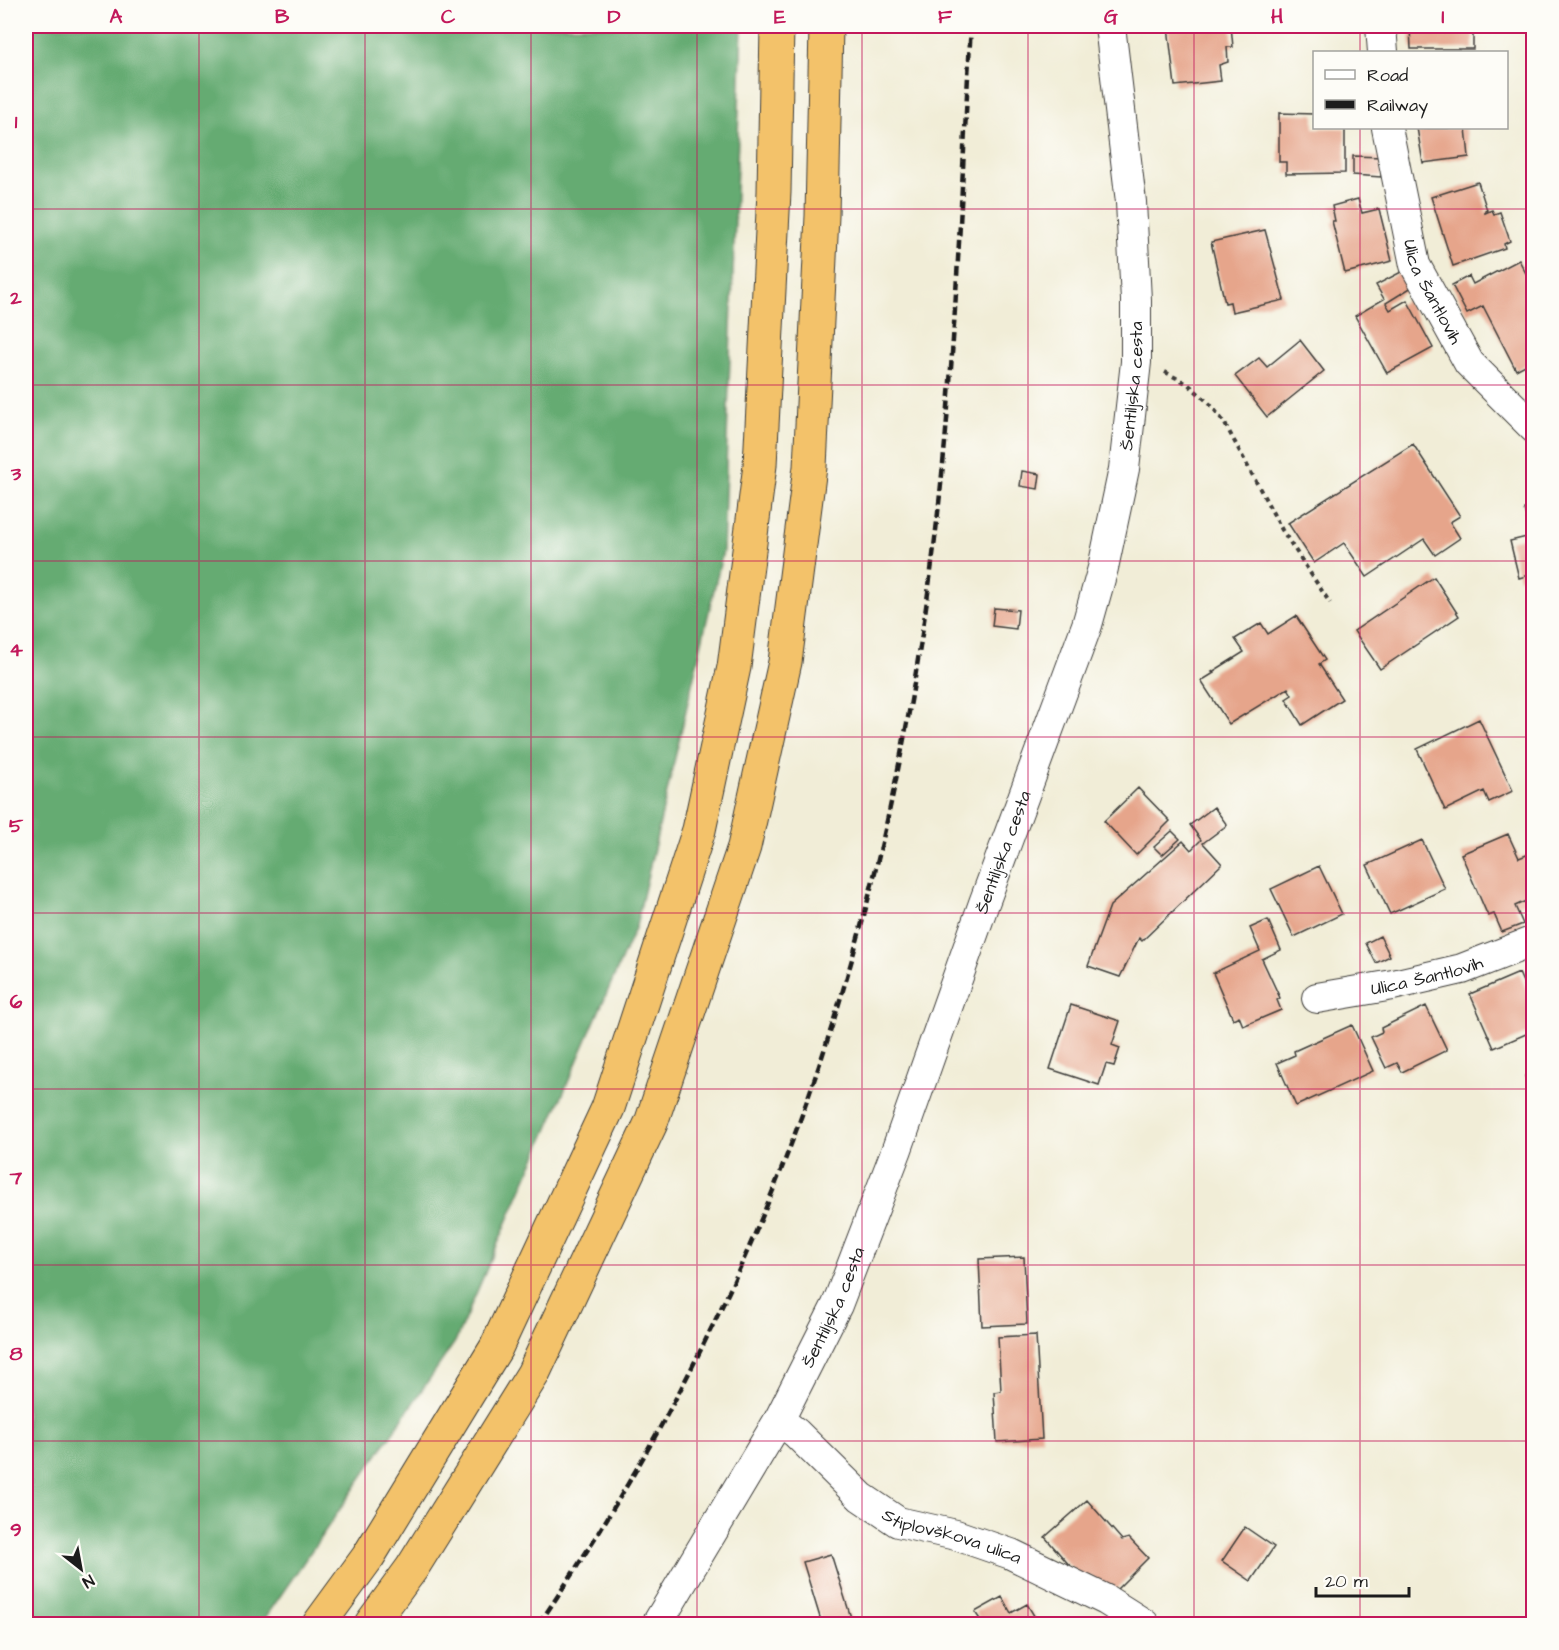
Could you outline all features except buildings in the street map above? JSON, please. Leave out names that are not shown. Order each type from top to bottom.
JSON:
[{"type":"highway","points":[[319,1624],[368,1557],[496,1348],[608,1108],[699,830],[734,667],[760,465],[774,192],[777,26]]},
{"type":"highway","points":[[372,1624],[412,1568],[532,1374],[651,1123],[744,847],[785,662],[810,467],[822,216],[826,26]]},
{"type":"street","name":"Šentiljska cesta","points":[[657,1624],[779,1420],[837,1305],[897,1149],[984,903],[1087,625],[1103,568],[1124,469],[1136,362],[1136,300],[1131,202],[1110,26]]},
{"type":"street","points":[[1381,26],[1383,51]]},
{"type":"street","name":"Ulica Šantlovih","points":[[1387,129],[1415,266],[1469,363],[1533,428]]},
{"type":"street","name":"Ulica Šantlovih","points":[[1317,998],[1393,985],[1462,969],[1533,941]]},
{"type":"street","name":"Stiplovškova ulica","points":[[779,1420],[796,1433],[861,1497],[898,1522],[956,1535],[1011,1554],[1106,1600],[1144,1624]]},
{"type":"path","points":[[1136,362],[1151,365],[1188,384],[1210,404],[1224,422],[1282,530],[1330,603]]},
{"type":"green space","points":[[26,26],[742,26],[723,551],[636,926],[455,1342],[261,1624],[26,1624]]},
{"type":"railway","points":[[539,1624],[608,1518],[650,1445],[690,1371],[749,1247],[786,1159],[818,1069],[871,887],[893,794],[911,701],[935,535],[949,390],[971,26]]}]
